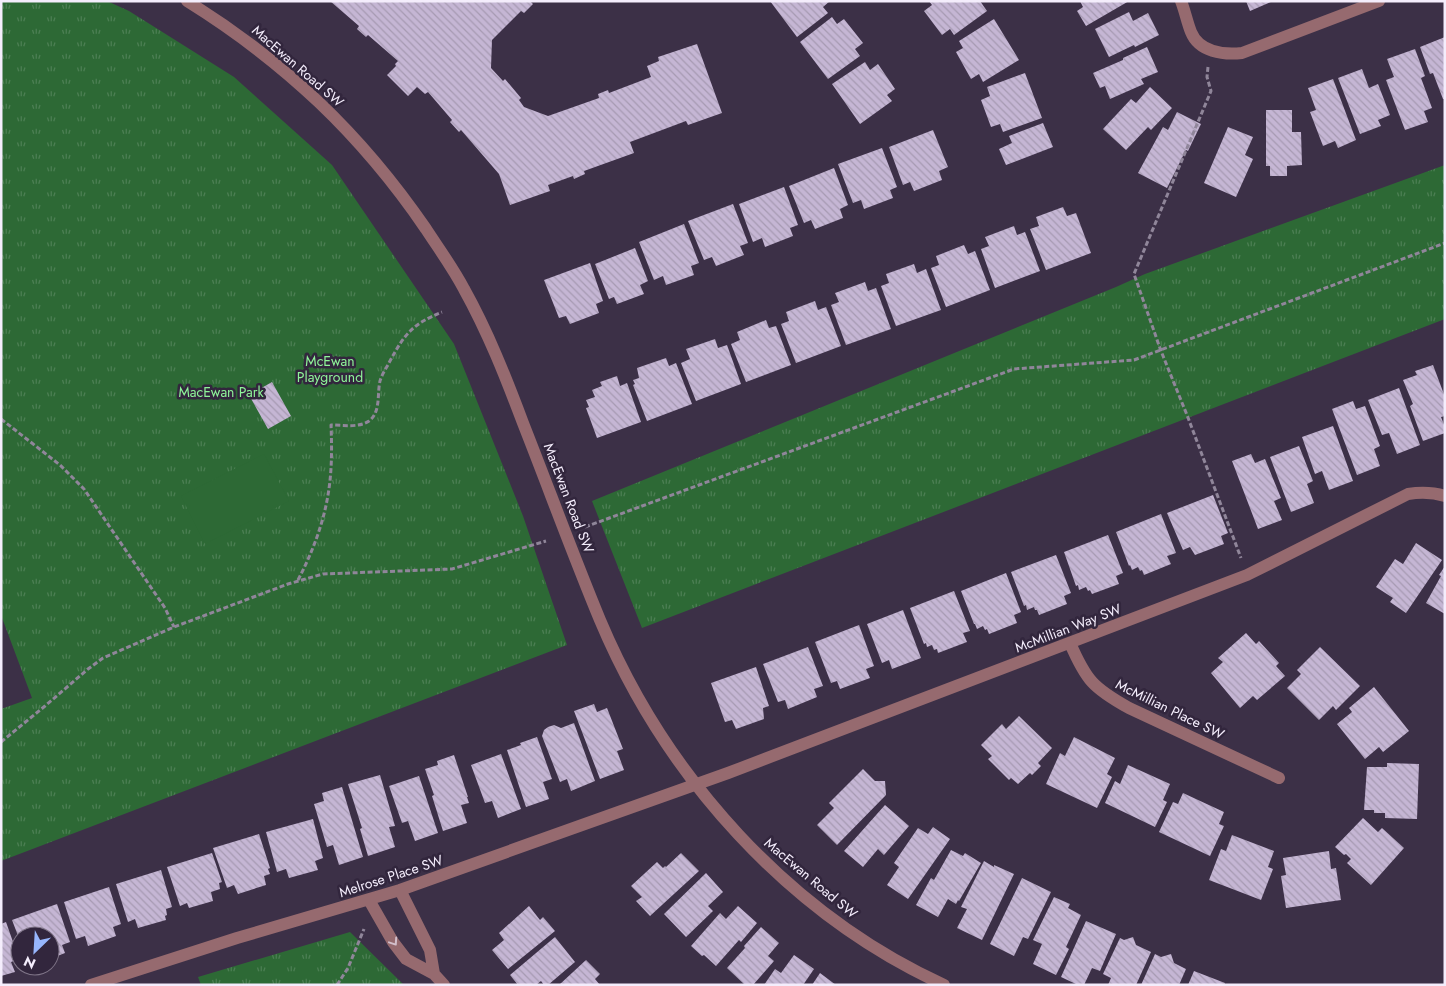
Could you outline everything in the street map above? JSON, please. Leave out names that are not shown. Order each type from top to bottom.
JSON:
[{"type":"street","name":"MacEwan Road SW","points":[[187,1],[234,32],[316,98],[355,138],[388,177],[438,246],[463,287],[502,370],[601,621],[620,663],[642,706],[666,744],[696,784],[742,838],[776,872],[815,905],[851,932],[889,956],[944,985]]},
{"type":"street","points":[[1181,1],[1191,34],[1198,43],[1210,50],[1231,54],[1242,53],[1380,1]]},
{"type":"street","name":"McMillian Way SW","points":[[696,784],[1247,575],[1408,494],[1419,492],[1436,493],[1445,496]]},
{"type":"street","name":"McMillian Place SW","points":[[1070,643],[1080,666],[1092,684],[1114,700],[1279,778]]},
{"type":"street","name":"Melrose Place SW","points":[[91,985],[237,938],[400,890],[696,784]]},
{"type":"street","points":[[400,890],[430,950],[434,974]]},
{"type":"street","points":[[369,900],[393,942],[406,959],[434,974],[444,985]]},
{"type":"path","points":[[1210,50],[1207,77],[1211,92],[1134,274],[1161,351],[1247,575]]},
{"type":"path","points":[[585,527],[1014,368],[1134,360],[1445,243]]},
{"type":"path","points":[[298,580],[311,554],[328,495],[332,454],[331,425],[361,425],[370,420],[377,409],[380,380],[400,342],[418,324],[442,312]]},
{"type":"path","points":[[1,419],[60,465],[84,489],[166,608],[174,627]]},
{"type":"path","points":[[1,742],[103,658],[174,627],[298,580],[323,574],[452,569],[546,541]]},
{"type":"path","points":[[337,985],[348,968],[364,929]]},
{"type":"green space","name":"MacEwan Park","points":[[1,1],[107,1],[129,11],[234,77],[332,165],[454,344],[523,516],[567,645],[1,861],[1,709],[32,698],[1,615]]},
{"type":"green space","points":[[1445,165],[1445,319],[642,628],[592,501],[1145,274]]},
{"type":"green space","points":[[264,454],[289,501],[205,544],[181,496]]},
{"type":"green space","points":[[350,932],[404,985],[201,985],[198,977]]},
{"type":"building","points":[[330,1],[530,1],[533,4],[524,13],[521,11],[492,40],[491,68],[503,81],[505,79],[521,98],[519,100],[524,107],[548,116],[599,98],[598,94],[608,90],[609,93],[651,77],[647,66],[659,61],[658,57],[697,44],[722,113],[688,125],[686,121],[630,142],[634,153],[584,171],[585,174],[574,179],[573,176],[548,185],[550,191],[510,205],[499,174],[461,130],[459,132],[450,122],[452,120],[428,92],[425,94],[417,87],[408,96],[387,75],[396,66],[395,64],[398,61],[368,35],[366,37],[357,29],[359,26]]},
{"type":"building","points":[[770,1],[830,1],[823,7],[828,13],[797,37]]},
{"type":"building","points":[[929,1],[980,1],[987,11],[954,35],[950,29],[942,35],[924,11],[932,5]]},
{"type":"building","points":[[1080,1],[1129,1],[1086,26],[1077,11],[1083,7]]},
{"type":"building","points":[[1246,1],[1273,1],[1250,11]]},
{"type":"building","points":[[1129,12],[1133,21],[1148,13],[1159,35],[1109,57],[1095,29]]},
{"type":"building","points":[[832,17],[837,24],[844,19],[863,43],[855,49],[860,56],[828,79],[800,42]]},
{"type":"building","points":[[994,19],[1019,60],[983,82],[979,74],[971,79],[956,52],[963,48],[959,41]]},
{"type":"building","points":[[1445,37],[1445,99],[1443,99],[1433,73],[1430,74],[1420,47]]},
{"type":"building","points":[[1147,47],[1158,72],[1141,79],[1144,84],[1110,99],[1105,86],[1100,88],[1093,73]]},
{"type":"building","points":[[1415,49],[1425,76],[1421,78],[1432,108],[1424,111],[1428,122],[1405,130],[1386,80],[1394,77],[1387,59]]},
{"type":"building","points":[[865,62],[870,70],[878,64],[895,89],[887,95],[892,101],[860,124],[832,84]]},
{"type":"building","points":[[1362,69],[1369,88],[1378,84],[1390,115],[1378,120],[1381,126],[1360,134],[1338,78]]},
{"type":"building","points":[[1025,73],[1042,118],[1003,132],[1000,124],[991,127],[981,100],[990,96],[987,87]]},
{"type":"building","points":[[1333,79],[1356,140],[1338,148],[1335,141],[1323,146],[1310,112],[1316,110],[1308,88]]},
{"type":"building","points":[[1150,87],[1172,108],[1151,130],[1148,127],[1126,150],[1103,129],[1131,99],[1136,103]]},
{"type":"building","points":[[1266,110],[1292,110],[1292,132],[1301,132],[1302,165],[1287,166],[1287,176],[1270,176],[1270,166],[1266,166]]},
{"type":"building","points":[[1177,112],[1201,124],[1167,188],[1138,173],[1163,127],[1168,130]]},
{"type":"building","points":[[1043,123],[1053,147],[1006,165],[999,149],[1012,143],[1009,136]]},
{"type":"building","points":[[1228,127],[1253,137],[1245,155],[1253,159],[1236,197],[1204,183]]},
{"type":"building","points":[[933,130],[948,167],[939,171],[942,180],[914,191],[910,182],[903,185],[889,147]]},
{"type":"building","points":[[882,148],[897,187],[890,190],[893,198],[864,209],[861,200],[853,203],[838,164]]},
{"type":"building","points":[[834,168],[848,205],[840,209],[843,218],[815,229],[811,220],[804,223],[789,186]]},
{"type":"building","points":[[784,187],[798,225],[790,228],[793,236],[765,247],[762,238],[753,242],[739,204]]},
{"type":"building","points":[[733,204],[748,243],[740,246],[744,255],[716,266],[712,257],[704,260],[688,221]]},
{"type":"building","points":[[1063,207],[1067,216],[1076,213],[1091,253],[1046,270],[1030,229],[1039,226],[1036,217]]},
{"type":"building","points":[[684,224],[699,263],[691,266],[694,275],[666,285],[663,276],[654,280],[639,242]]},
{"type":"building","points":[[1014,226],[1017,235],[1025,232],[1040,271],[995,288],[981,249],[989,246],[985,237]]},
{"type":"building","points":[[964,245],[968,254],[975,251],[990,290],[946,307],[931,268],[939,265],[936,256]]},
{"type":"building","points":[[635,248],[648,281],[640,285],[644,294],[617,304],[614,297],[609,299],[595,264]]},
{"type":"building","points":[[590,263],[603,301],[596,304],[599,313],[570,324],[566,316],[559,318],[544,280]]},
{"type":"building","points":[[914,264],[917,273],[926,269],[941,310],[896,326],[881,286],[889,283],[886,274]]},
{"type":"building","points":[[865,282],[868,291],[876,288],[891,329],[846,345],[831,305],[839,302],[835,293]]},
{"type":"building","points":[[815,301],[818,310],[826,307],[841,346],[796,363],[781,324],[789,321],[786,312]]},
{"type":"building","points":[[766,320],[769,328],[776,326],[791,365],[746,382],[731,344],[740,340],[737,332]]},
{"type":"building","points":[[715,339],[718,348],[727,345],[741,384],[696,401],[681,363],[690,359],[686,349]]},
{"type":"building","points":[[666,358],[669,366],[676,363],[692,404],[647,421],[633,385],[635,384],[633,380],[639,378],[637,368]]},
{"type":"building","points":[[1433,365],[1445,397],[1445,416],[1441,417],[1445,433],[1423,441],[1410,406],[1413,404],[1403,380],[1417,375],[1415,371]]},
{"type":"building","points":[[617,376],[620,386],[627,383],[641,422],[597,438],[586,408],[589,407],[586,400],[595,397],[592,390],[602,386],[600,382]]},
{"type":"building","points":[[272,382],[291,416],[268,429],[249,395]]},
{"type":"building","points":[[1399,388],[1420,445],[1397,454],[1389,433],[1382,435],[1368,400]]},
{"type":"building","points":[[1353,401],[1356,409],[1365,406],[1380,446],[1374,449],[1380,466],[1357,475],[1332,409]]},
{"type":"building","points":[[1333,426],[1353,481],[1329,490],[1322,471],[1315,474],[1302,437]]},
{"type":"building","points":[[1299,446],[1313,481],[1307,484],[1314,503],[1291,512],[1270,457]]},
{"type":"building","points":[[1251,454],[1255,463],[1265,459],[1281,498],[1274,501],[1282,520],[1258,529],[1232,461]]},
{"type":"building","points":[[1213,495],[1228,533],[1221,536],[1224,544],[1195,555],[1190,547],[1183,550],[1167,513]]},
{"type":"building","points":[[1161,514],[1176,553],[1167,556],[1171,564],[1144,575],[1138,567],[1132,570],[1129,566],[1116,532]]},
{"type":"building","points":[[1108,535],[1123,573],[1116,576],[1119,584],[1092,594],[1086,587],[1079,590],[1064,552]]},
{"type":"building","points":[[1416,543],[1442,560],[1406,613],[1390,602],[1393,598],[1376,587],[1395,559],[1403,564]]},
{"type":"building","points":[[1056,555],[1071,593],[1064,596],[1067,604],[1039,615],[1034,607],[1027,610],[1026,605],[1024,606],[1011,572]]},
{"type":"building","points":[[1445,566],[1445,614],[1426,603]]},
{"type":"building","points":[[1006,573],[1021,612],[1014,615],[1017,623],[989,634],[983,626],[977,629],[961,591]]},
{"type":"building","points":[[954,591],[970,631],[963,633],[967,642],[938,653],[937,649],[934,650],[932,645],[927,647],[926,643],[924,644],[910,608]]},
{"type":"building","points":[[903,610],[921,658],[892,669],[889,660],[882,663],[867,624]]},
{"type":"building","points":[[859,625],[874,666],[866,669],[870,678],[840,689],[837,681],[831,683],[815,642]]},
{"type":"building","points":[[1246,633],[1256,644],[1259,641],[1279,663],[1276,666],[1285,676],[1257,700],[1253,696],[1240,708],[1211,673],[1223,662],[1218,658]]},
{"type":"building","points":[[808,647],[823,686],[814,689],[817,697],[788,709],[785,700],[778,702],[763,664]]},
{"type":"building","points":[[1320,647],[1360,686],[1336,710],[1333,706],[1319,720],[1287,688],[1301,674],[1297,670]]},
{"type":"building","points":[[756,667],[769,706],[763,708],[764,719],[736,729],[732,720],[725,722],[711,683]]},
{"type":"building","points":[[1374,687],[1409,731],[1383,752],[1379,747],[1365,759],[1337,724],[1352,712],[1349,708]]},
{"type":"building","points":[[594,704],[597,712],[607,708],[623,749],[617,751],[624,770],[600,779],[574,711]]},
{"type":"building","points":[[1019,716],[1052,748],[1038,763],[1041,766],[1032,775],[1030,773],[1018,784],[1011,778],[1009,780],[988,759],[992,756],[981,745],[1002,724],[1006,729]]},
{"type":"building","points":[[574,723],[595,781],[571,791],[567,779],[560,782],[542,736],[544,730],[548,727],[554,725],[561,728]]},
{"type":"building","points":[[537,737],[552,779],[543,782],[549,799],[526,807],[507,750]]},
{"type":"building","points":[[1074,737],[1115,758],[1107,774],[1112,777],[1097,808],[1046,784],[1060,753],[1065,756]]},
{"type":"building","points":[[501,754],[521,809],[498,818],[492,801],[485,803],[471,765]]},
{"type":"building","points":[[454,755],[468,797],[469,803],[461,805],[467,823],[443,831],[425,769],[438,765],[437,761]]},
{"type":"building","points":[[1387,763],[1419,764],[1417,819],[1385,818],[1385,813],[1374,813],[1374,810],[1364,810],[1367,767],[1387,767]]},
{"type":"building","points":[[1128,765],[1170,784],[1163,800],[1167,802],[1155,827],[1105,803],[1115,781],[1120,784]]},
{"type":"building","points":[[863,769],[875,781],[885,781],[886,795],[837,845],[817,825],[834,808],[829,803]]},
{"type":"building","points":[[380,775],[395,826],[389,827],[395,847],[368,856],[360,829],[362,828],[348,784]]},
{"type":"building","points":[[419,776],[438,833],[415,841],[408,821],[402,823],[389,786]]},
{"type":"building","points":[[342,787],[363,857],[339,865],[333,845],[327,847],[314,804],[324,801],[322,793]]},
{"type":"building","points":[[1183,793],[1224,812],[1219,824],[1224,826],[1210,856],[1159,832],[1173,802],[1178,804]]},
{"type":"building","points":[[885,805],[909,826],[884,855],[878,849],[863,867],[844,851]]},
{"type":"building","points":[[1363,818],[1378,832],[1382,828],[1404,848],[1371,885],[1347,863],[1351,859],[1335,847]]},
{"type":"building","points":[[313,819],[323,858],[315,861],[318,870],[289,878],[286,869],[277,872],[266,832]]},
{"type":"building","points":[[933,827],[950,839],[908,899],[887,885],[899,867],[894,863],[918,828],[928,834]]},
{"type":"building","points":[[259,834],[270,868],[268,869],[270,874],[264,876],[266,885],[238,894],[234,885],[227,888],[213,848]]},
{"type":"building","points":[[1232,835],[1274,851],[1268,867],[1273,869],[1261,900],[1209,880],[1221,849],[1226,851]]},
{"type":"building","points":[[951,850],[963,856],[965,853],[981,863],[959,901],[956,904],[948,899],[938,917],[916,905],[931,878],[934,880]]},
{"type":"building","points":[[1329,851],[1331,869],[1336,868],[1341,900],[1286,908],[1281,876],[1286,875],[1283,858]]},
{"type":"building","points":[[212,853],[222,882],[219,883],[220,889],[211,892],[213,901],[189,908],[187,903],[180,906],[167,867]]},
{"type":"building","points":[[681,853],[699,871],[650,916],[636,901],[642,897],[631,886],[657,862],[663,868],[666,867]]},
{"type":"building","points":[[984,861],[994,867],[994,865],[1014,874],[982,940],[957,928],[967,909],[961,907]]},
{"type":"building","points":[[161,870],[172,907],[166,909],[166,920],[138,928],[135,919],[128,922],[116,884]]},
{"type":"building","points":[[706,873],[723,892],[708,906],[713,911],[686,937],[664,914]]},
{"type":"building","points":[[1022,878],[1051,892],[1028,939],[1023,937],[1014,956],[990,944]]},
{"type":"building","points":[[109,887],[121,924],[113,927],[116,936],[88,946],[85,936],[76,939],[64,902]]},
{"type":"building","points":[[1054,897],[1070,904],[1068,908],[1081,915],[1066,947],[1069,949],[1056,975],[1033,964],[1042,944],[1033,940]]},
{"type":"building","points":[[57,904],[70,942],[62,945],[65,953],[60,955],[60,926],[14,926],[12,920]]},
{"type":"building","points":[[529,906],[540,920],[543,917],[555,931],[508,969],[492,950],[504,940],[499,933]]},
{"type":"building","points":[[738,906],[757,923],[741,942],[739,940],[716,966],[691,946],[720,913],[726,919]]},
{"type":"building","points":[[1086,921],[1116,934],[1100,971],[1092,968],[1084,985],[1078,985],[1061,977]]},
{"type":"building","points":[[6,922],[10,933],[10,973],[1,976],[1,924]]},
{"type":"building","points":[[761,927],[779,943],[768,956],[774,961],[753,985],[745,985],[727,968]]},
{"type":"building","points":[[555,937],[575,962],[548,985],[544,985],[541,981],[536,985],[518,985],[510,975]]},
{"type":"building","points":[[1133,937],[1136,945],[1151,952],[1136,985],[1108,985],[1111,978],[1103,974],[1120,938],[1124,940]]},
{"type":"building","points":[[1155,954],[1161,957],[1171,954],[1174,963],[1186,969],[1179,985],[1141,985]]},
{"type":"building","points":[[794,955],[814,969],[803,985],[764,985],[775,969],[781,973]]},
{"type":"building","points":[[586,960],[600,974],[595,979],[600,985],[559,985]]},
{"type":"building","points":[[1194,971],[1225,983],[1224,985],[1188,985]]},
{"type":"building","points":[[820,973],[836,985],[812,985]]},
{"type":"park label","name":"McEwan Playground","points":[[330,370]]}]
